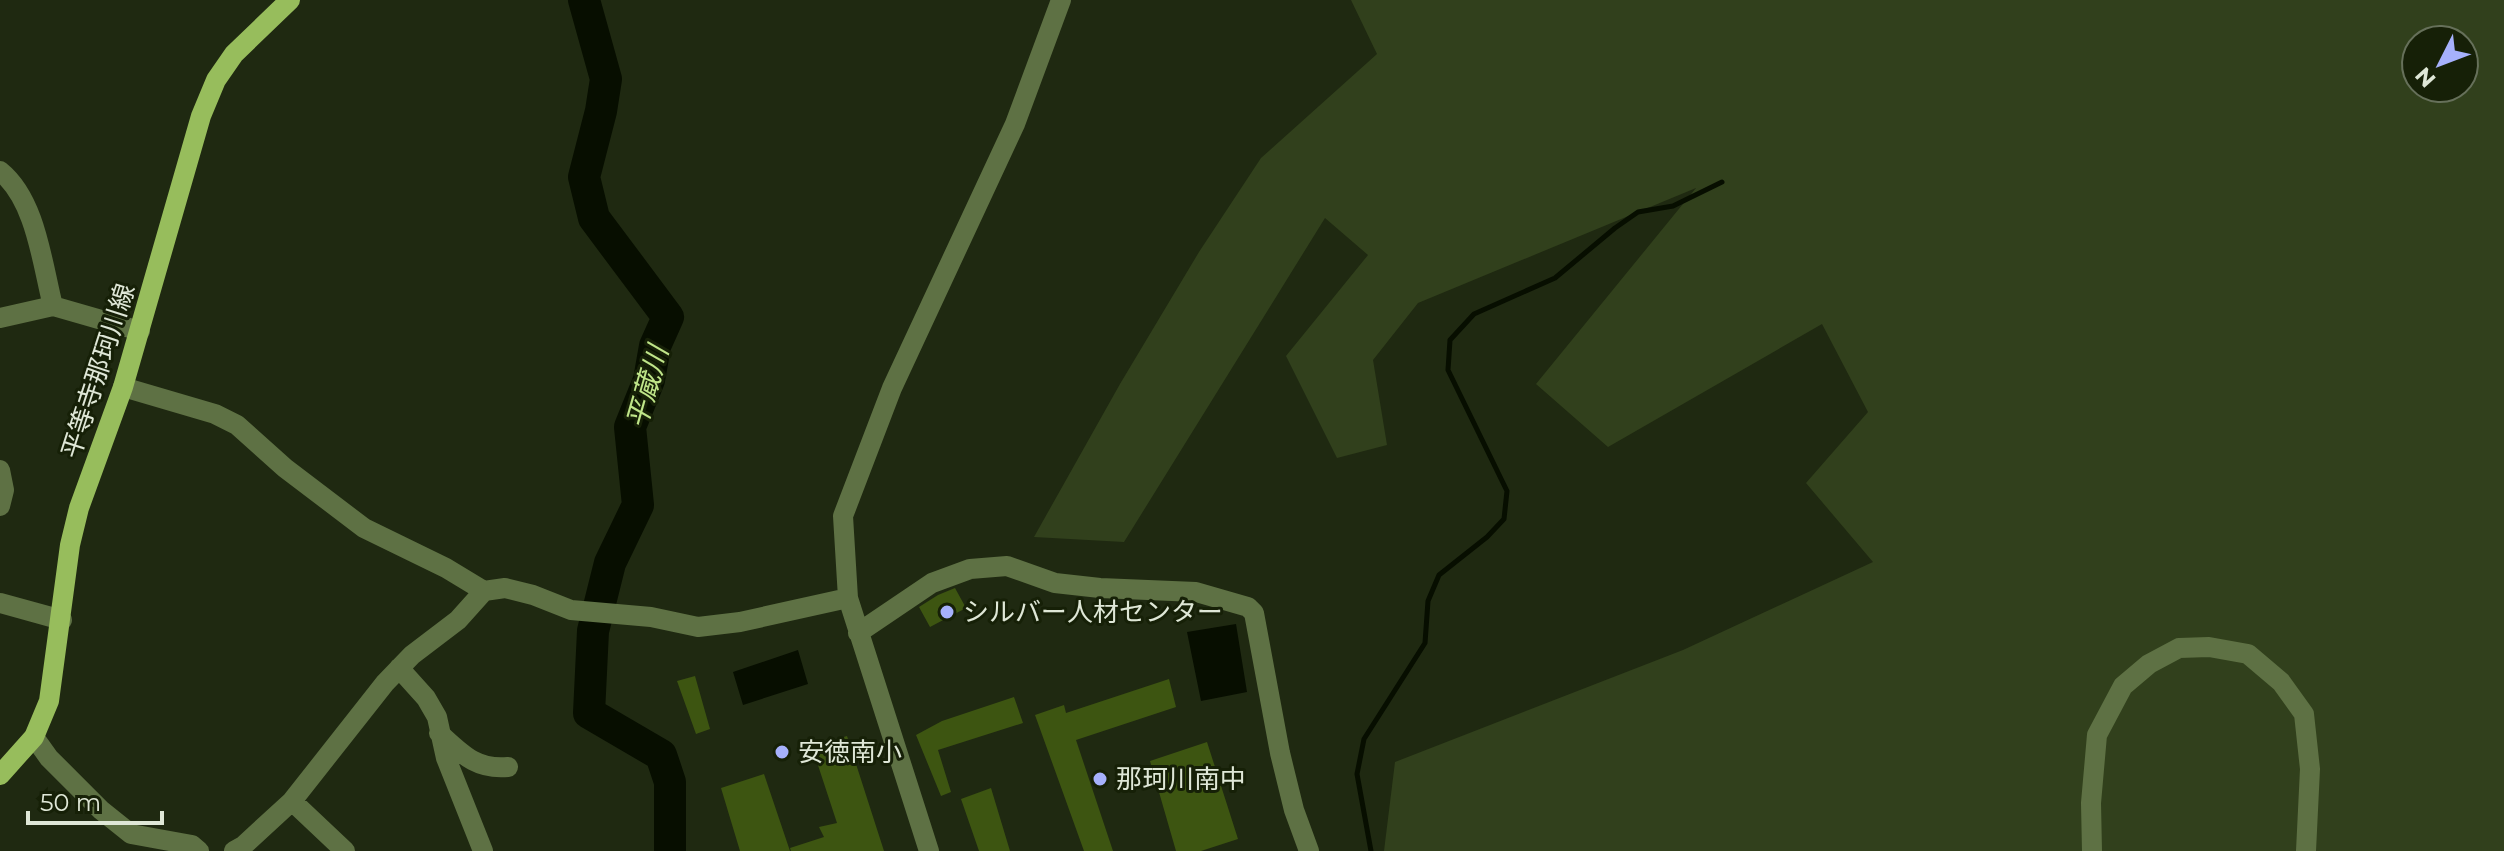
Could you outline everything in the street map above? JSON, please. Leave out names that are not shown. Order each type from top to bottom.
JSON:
[{"type":"main road","name":"平等寺那珂川線","points":[[0,775],[34,737],[49,701],[70,545],[79,508],[123,387],[201,116],[216,80],[234,54],[290,0]]},
{"type":"street","points":[[929,851],[848,598],[843,516],[892,388],[1015,124],[1061,0]]},
{"type":"street","points":[[0,171],[14,184],[28,209],[53,306]]},
{"type":"street","points":[[0,318],[53,306],[140,331]]},
{"type":"street","points":[[123,387],[215,414],[237,425],[285,468],[364,528],[446,568],[484,591],[505,588],[571,610],[651,617],[698,627],[740,622],[848,598]]},
{"type":"street","points":[[0,470],[4,490],[0,506]]},
{"type":"street","points":[[858,633],[932,583],[970,569],[1007,566],[1055,583],[1196,592],[1248,607],[1254,613],[1294,810],[1309,851]]},
{"type":"street","points":[[234,851],[292,801],[399,668],[458,620],[484,591]]},
{"type":"street","points":[[0,603],[62,620]]},
{"type":"street","points":[[2092,851],[2091,803],[2097,735],[2123,686],[2149,664],[2179,648],[2209,647],[2248,654],[2281,682],[2304,714],[2310,769],[2306,851]]},
{"type":"street","points":[[399,668],[426,698],[437,717],[446,758],[483,851]]},
{"type":"street","points":[[439,733],[482,767],[508,767]]},
{"type":"street","points":[[34,737],[49,758],[101,810],[131,834],[192,845],[199,851]]},
{"type":"street","points":[[292,801],[345,851]]},
{"type":"green space","points":[[1351,0],[2504,0],[2504,851],[1384,851],[1395,762],[1683,650],[1873,562],[1806,483],[1868,412],[1822,324],[1608,447],[1536,384],[1696,188],[1418,303],[1373,360],[1387,445],[1337,458],[1286,356],[1368,255],[1325,218],[1124,542],[1034,537],[1199,252],[1261,158],[1377,54]]},
{"type":"shaded area","points":[[1236,624],[1247,692],[1201,701],[1187,632]]},
{"type":"shaded area","points":[[798,650],[808,684],[743,705],[733,672]]},
{"type":"building","points":[[955,588],[966,608],[930,627],[919,607]]},
{"type":"building","points":[[695,676],[710,729],[696,734],[677,681]]},
{"type":"building","points":[[1169,679],[1176,707],[1076,740],[1113,851],[1084,851],[1035,715],[1064,705],[1066,713]]},
{"type":"building","points":[[1014,697],[1023,723],[938,750],[951,792],[941,796],[916,735],[942,721]]},
{"type":"building","points":[[847,736],[884,851],[791,851],[790,848],[824,837],[819,827],[837,823],[812,747]]},
{"type":"building","points":[[1207,742],[1238,839],[1201,851],[1176,851],[1150,761]]},
{"type":"building","points":[[764,774],[790,851],[740,851],[721,788]]},
{"type":"building","points":[[991,788],[1010,851],[979,851],[961,799]]},
{"type":"waterway","name":"平蔵川","points":[[584,0],[606,79],[584,177],[594,218],[668,317],[655,346],[649,380],[630,427],[638,505],[610,563],[593,631],[589,713],[661,755],[670,782],[670,851]]},
{"type":"waterway","points":[[1371,851],[1357,774],[1364,739],[1425,643],[1428,601],[1439,575],[1487,537],[1504,519],[1507,491],[1448,370],[1450,340],[1474,314],[1555,278],[1638,212],[1673,206],[1722,182]]},
{"type":"place","name":"シルバー人材センター","points":[[947,612]]},
{"type":"place","name":"安徳南小","points":[[782,752]]},
{"type":"place","name":"那珂川南中","points":[[1100,779]]}]
